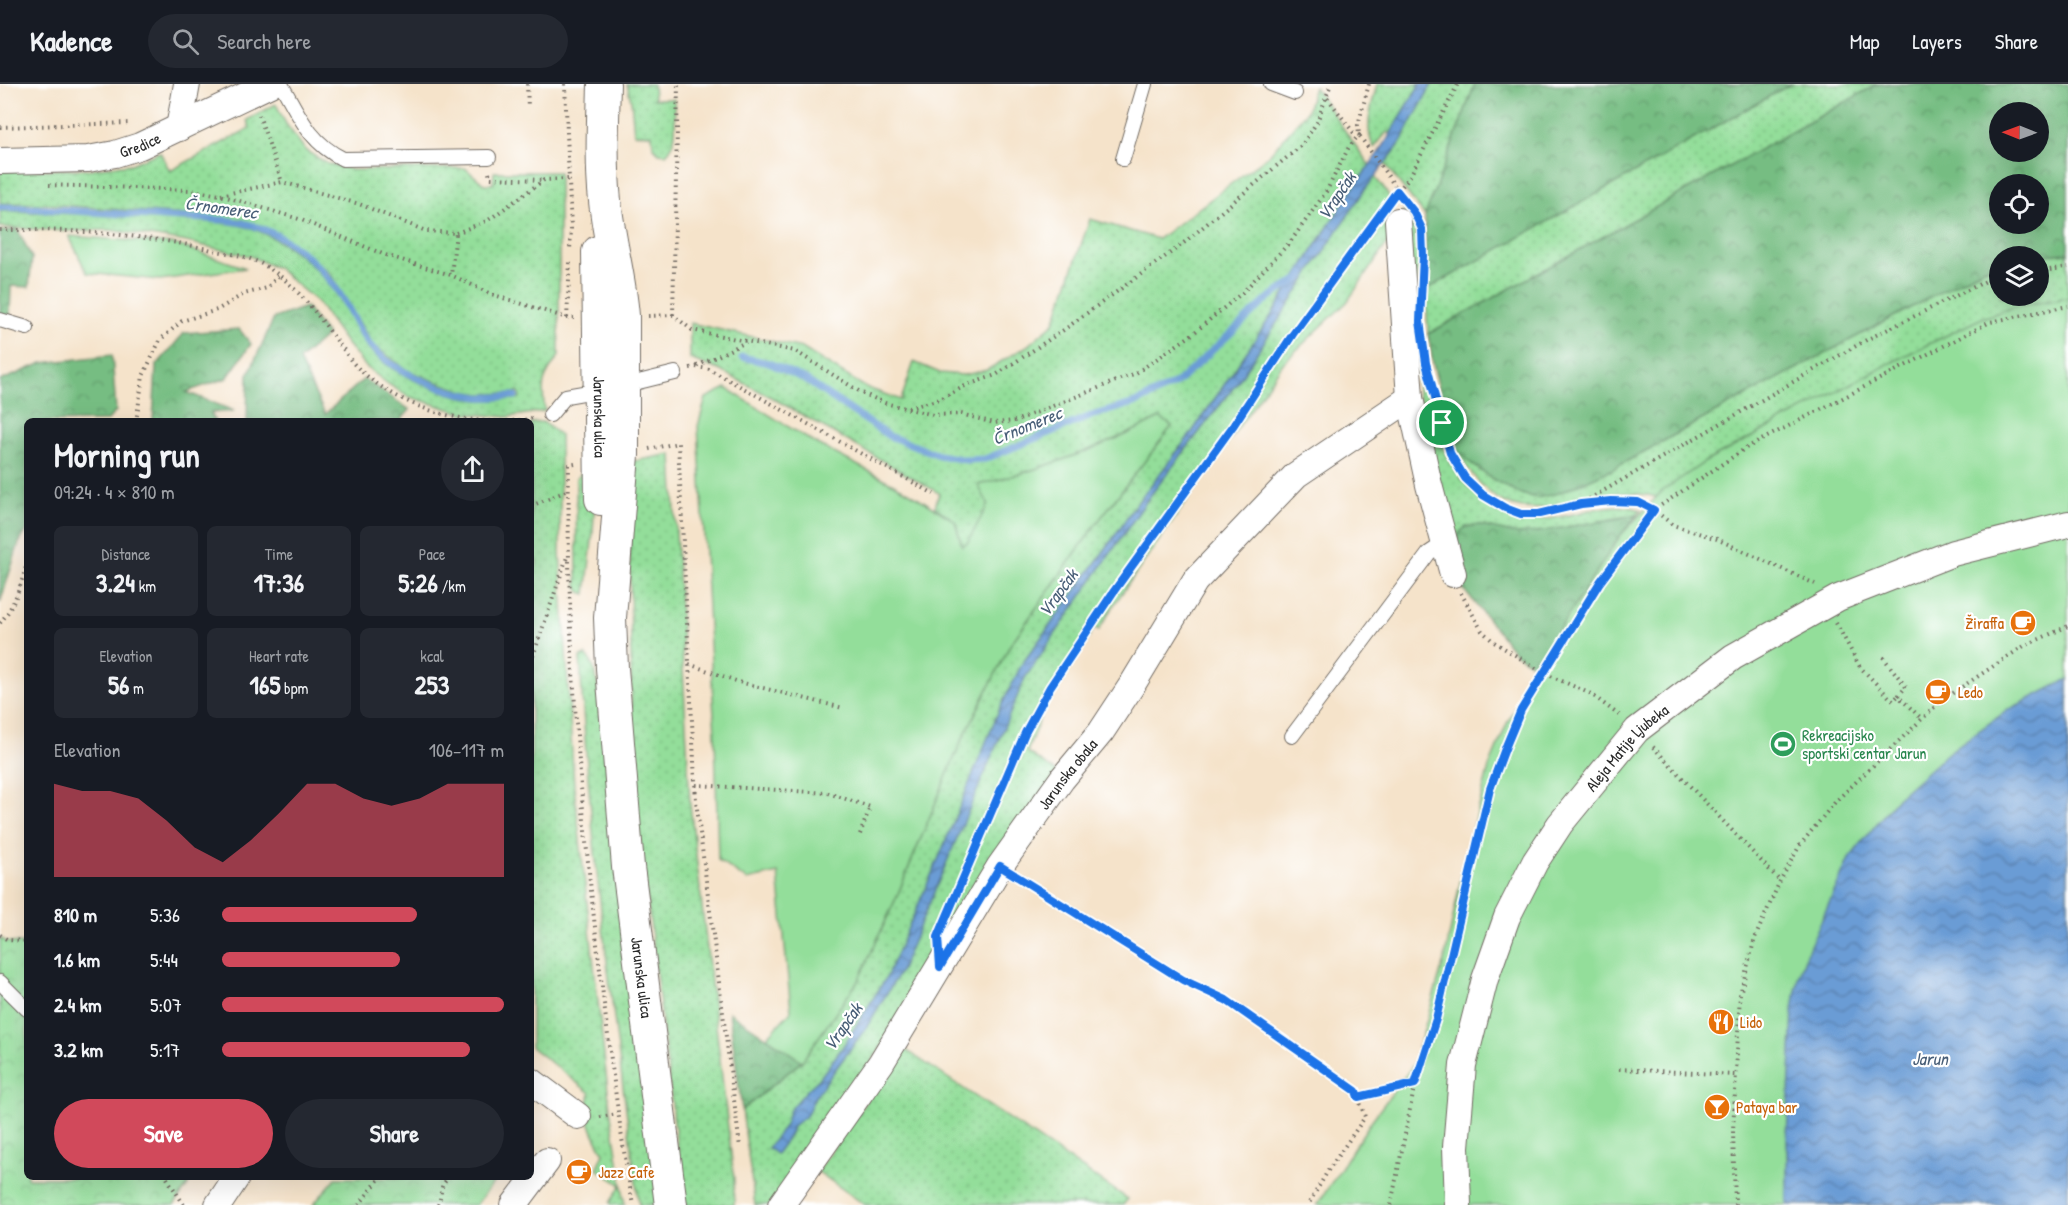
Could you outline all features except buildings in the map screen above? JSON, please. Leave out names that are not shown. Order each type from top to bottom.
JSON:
[{"type":"street","points":[[179,128],[187,84]]},
{"type":"street","name":"Gredice","points":[[0,160],[88,159],[115,154],[140,146],[270,84]]},
{"type":"street","name":"Jarunska ulica","points":[[588,84],[588,193],[598,258],[612,388]]},
{"type":"street","name":"Jarunska ulica","points":[[604,84],[603,174],[610,237],[623,316],[612,388],[602,534],[595,584],[597,652],[606,711],[618,749],[628,867],[671,1205]]},
{"type":"street","points":[[1392,212],[1410,398],[1429,485],[1453,574]]},
{"type":"street","name":"Jarunska obala","points":[[781,1205],[881,1063],[1000,866],[1062,779],[1101,732],[1132,686],[1195,581],[1296,475],[1410,398]]},
{"type":"street","name":"Aleja Matije Ljubeka","points":[[1458,1205],[1456,1147],[1463,1065],[1485,980],[1507,917],[1535,862],[1560,824],[1637,730],[1733,657],[1838,598],[1953,553],[2068,524]]},
{"type":"street","points":[[534,1083],[578,1116]]},
{"type":"street","points":[[534,1178],[547,1161]]},
{"type":"street","points":[[218,1205],[235,1180]]},
{"type":"street","points":[[514,1205],[533,1180]]},
{"type":"lane","points":[[281,84],[312,137],[328,151],[343,159],[489,157]]},
{"type":"lane","points":[[1123,159],[1145,84]]},
{"type":"lane","points":[[1271,84],[1295,93]]},
{"type":"lane","points":[[0,320],[27,328]]},
{"type":"lane","points":[[550,415],[566,396],[675,374]]},
{"type":"lane","points":[[1292,736],[1424,559],[1444,543]]},
{"type":"lane","points":[[0,982],[24,1006]]},
{"type":"path","points":[[527,84],[528,108]]},
{"type":"path","points":[[45,185],[191,190],[220,195],[299,219],[386,255],[451,275],[491,294],[567,318],[571,229],[565,84]]},
{"type":"path","points":[[673,315],[678,84]]},
{"type":"path","points":[[906,408],[940,399],[964,386],[996,375],[1171,253],[1302,145],[1317,122],[1330,84]]},
{"type":"path","points":[[1369,84],[1358,125],[1359,135],[1396,189],[1392,212]]},
{"type":"path","points":[[961,883],[1025,733],[1050,687],[1114,591],[1233,426],[1293,334],[1392,212],[1396,189],[1410,176],[1458,84]]},
{"type":"path","points":[[1327,97],[1353,132],[1359,135]]},
{"type":"path","points":[[257,108],[282,182]]},
{"type":"path","points":[[0,127],[142,123]]},
{"type":"path","points":[[645,316],[673,315],[692,330],[795,351],[862,393],[885,404],[933,415],[961,414],[994,423],[1015,421],[1136,373],[1190,336],[1242,293],[1291,241],[1326,192],[1349,147],[1359,135]]},
{"type":"path","points":[[489,157],[490,178],[568,179]]},
{"type":"path","points":[[220,195],[282,182],[359,204],[426,231],[456,233],[487,221],[544,180]]},
{"type":"path","points":[[0,230],[110,232],[183,244],[253,260],[278,276],[304,298],[356,366],[379,386],[412,404],[464,418]]},
{"type":"path","points":[[451,275],[456,233]]},
{"type":"path","points":[[2049,270],[2068,267]]},
{"type":"path","points":[[137,418],[143,376],[160,340],[182,321],[217,310],[244,294],[267,288],[278,276]]},
{"type":"path","points":[[1581,504],[1868,339],[1989,279]]},
{"type":"path","points":[[1391,1205],[1415,1084],[1436,1019],[1490,789],[1521,710],[1600,582],[1654,510],[1746,448],[1990,322],[2068,306]]},
{"type":"path","points":[[675,374],[696,367],[746,342]]},
{"type":"path","points":[[696,367],[709,369],[934,494]]},
{"type":"path","points":[[533,418],[550,415]]},
{"type":"path","points":[[1442,423],[1450,453],[1465,478],[1483,495],[1505,508],[1521,514],[1539,514],[1581,504],[1611,501],[1638,502],[1654,510],[1673,525],[1717,539],[1815,583]]},
{"type":"path","points":[[643,450],[678,443],[696,785],[740,1148]]},
{"type":"path","points":[[569,465],[568,554],[573,690],[590,882],[617,1114],[633,1205]]},
{"type":"path","points":[[534,505],[569,490]]},
{"type":"path","points":[[534,653],[568,554]]},
{"type":"path","points":[[0,622],[9,612],[24,573]]},
{"type":"path","points":[[1453,574],[1482,631],[1494,642],[1544,673],[1591,694],[1625,720]]},
{"type":"path","points":[[1833,617],[1860,667],[1893,700],[1906,687],[1883,657]]},
{"type":"path","points":[[1735,1205],[1733,1131],[1740,994],[1755,938],[1780,880],[1800,845],[1836,801],[1942,700],[2024,646],[2068,626]]},
{"type":"path","points":[[689,664],[739,682],[843,708]]},
{"type":"path","points":[[1898,696],[1922,719]]},
{"type":"path","points":[[1652,746],[1780,880]]},
{"type":"path","points":[[696,785],[828,793],[870,807],[859,837]]},
{"type":"path","points":[[1000,866],[1183,980],[1226,1000],[1356,1091],[1365,1117],[1329,1169],[1308,1205]]},
{"type":"path","points":[[0,935],[8,940],[24,941]]},
{"type":"path","points":[[1619,1069],[1735,1076]]},
{"type":"path","points":[[1358,1097],[1415,1084]]},
{"type":"path","points":[[168,1180],[183,1205]]},
{"type":"path","points":[[359,1205],[378,1180]]},
{"type":"path","points":[[438,1205],[440,1187],[446,1180]]},
{"type":"green space","points":[[627,84],[653,84],[654,99],[674,99],[675,136],[666,154],[659,153],[653,147],[652,134],[634,134]]},
{"type":"green space","points":[[1377,84],[1420,84],[1391,133],[1387,132],[1374,148],[1369,124]]},
{"type":"green space","points":[[1432,84],[1475,84],[1425,216],[1385,164],[1400,144]]},
{"type":"green space","points":[[1475,84],[1791,84],[1426,290],[1425,216]]},
{"type":"green space","points":[[1791,84],[1883,84],[1876,85],[1428,334],[1426,290]]},
{"type":"green space","points":[[2068,84],[2068,253],[2049,255],[2049,246],[1989,246],[1989,267],[1611,470],[1559,493],[1537,498],[1521,494],[1494,480],[1468,461],[1453,445],[1428,334],[1876,85]]},
{"type":"green space","points":[[1314,87],[1388,194],[1392,207],[1392,236],[1347,302],[1284,362],[1113,606],[1099,630],[1094,628],[1043,710],[1027,752],[1059,774],[778,1205],[755,1205],[742,1110],[802,1061],[858,981],[897,896],[959,746],[1010,645],[1096,524],[1172,426],[1160,418],[1071,457],[978,485],[989,504],[968,542],[962,546],[955,521],[935,507],[939,493],[769,396],[719,370],[690,359],[690,323],[802,348],[865,387],[901,400],[914,362],[940,373],[964,375],[987,370],[1027,346],[1054,323],[1090,219],[1158,239],[1269,155],[1307,111]]},
{"type":"green space","points":[[276,104],[286,124],[306,151],[328,164],[353,170],[465,168],[484,184],[493,184],[494,172],[559,172],[559,356],[544,382],[545,411],[507,417],[462,413],[407,396],[366,367],[317,302],[277,268],[250,256],[182,241],[110,230],[65,231],[0,227],[0,211],[217,222],[252,229],[286,245],[317,270],[334,290],[366,345],[375,355],[402,374],[433,388],[478,400],[520,397],[518,391],[481,394],[464,391],[407,370],[372,344],[330,273],[290,241],[265,227],[239,219],[46,204],[0,203],[0,171],[91,169],[131,164],[160,152],[170,171],[250,128],[247,120]]},
{"type":"green space","points":[[1404,210],[1417,237],[1416,326],[1436,422],[1421,424],[1402,219]]},
{"type":"green space","points":[[18,230],[32,258],[29,287],[11,286],[10,317],[0,314],[0,231]]},
{"type":"green space","points":[[69,236],[174,244],[246,268],[160,280],[87,273]]},
{"type":"green space","points":[[2068,253],[2068,298],[2049,301],[2049,255]]},
{"type":"green space","points":[[1989,267],[1989,306],[2017,306],[1898,359],[1705,462],[1656,497],[1624,493],[1596,496],[1546,507],[1523,508],[1500,500],[1477,480],[1453,445],[1468,461],[1494,480],[1521,494],[1537,498],[1611,470]]},
{"type":"green space","name":"Rekreacijsko sportski centar Jarun","points":[[2068,298],[2068,1205],[1317,1205],[1372,1120],[1414,1064],[1445,957],[1461,878],[1489,767],[1508,721],[1550,644],[1620,536],[1662,491],[1705,462],[1898,359],[1982,318],[2017,306],[2049,306],[2049,301]]},
{"type":"green space","points":[[306,307],[327,335],[299,360],[325,414],[364,379],[410,410],[403,418],[247,418],[248,375],[274,318]]},
{"type":"green space","points":[[239,329],[251,344],[227,378],[186,392],[234,411],[211,413],[214,418],[153,418],[156,366],[184,333]]},
{"type":"green space","points":[[112,355],[116,411],[110,418],[24,418],[24,535],[19,543],[0,603],[0,381],[42,363]]},
{"type":"green space","points":[[726,388],[813,442],[909,492],[955,521],[962,546],[968,542],[988,504],[978,485],[1071,457],[1160,418],[1172,426],[1096,524],[1010,645],[959,746],[897,896],[858,981],[802,1061],[767,1037],[791,1011],[778,873],[747,880],[718,860],[715,734],[698,426],[706,398]]},
{"type":"green space","points":[[543,422],[560,435],[560,552],[574,786],[610,1109],[625,1205],[610,1203],[621,1185],[597,1169],[604,1153],[590,1124],[588,1102],[590,1093],[534,1049],[534,571],[537,563],[534,556],[534,423]]},
{"type":"green space","points":[[1437,427],[1451,463],[1462,480],[1475,494],[1507,514],[1526,519],[1546,519],[1604,507],[1616,506],[1641,510],[1637,515],[1521,534],[1476,526],[1470,527],[1462,530],[1455,543],[1422,431]]},
{"type":"green space","points":[[672,454],[690,804],[734,1179],[734,1205],[684,1205],[632,772],[629,462]]},
{"type":"green space","points":[[589,467],[595,497],[586,594],[580,592],[577,586],[576,478]]},
{"type":"green space","points":[[1637,515],[1620,536],[1550,644],[1538,668],[1516,654],[1464,590],[1457,578],[1455,543],[1460,532],[1466,527],[1478,525],[1517,534]]},
{"type":"green space","points":[[585,655],[593,665],[598,686],[658,1205],[639,1205],[620,1069],[596,864],[584,727],[580,658]]},
{"type":"green space","points":[[0,938],[7,942],[24,944],[24,1180],[192,1180],[174,1205],[0,1205]]},
{"type":"green space","points":[[729,1012],[802,1061],[742,1110]]},
{"type":"green space","points":[[903,1048],[1128,1199],[1123,1205],[865,1205],[817,1171]]},
{"type":"green space","points":[[334,1180],[495,1180],[476,1205],[313,1205]]},
{"type":"water","points":[[1420,84],[1432,84],[1400,144],[1364,191],[1237,383],[1150,496],[1025,678],[901,970],[866,1028],[815,1097],[806,1116],[794,1125],[776,1154],[768,1148],[785,1125],[789,1111],[819,1079],[842,1048],[886,978],[940,855],[999,710],[1022,664],[1133,508],[1190,435],[1269,319],[1347,197],[1384,145]]},
{"type":"water","name":"Jarun","points":[[2068,679],[2068,1205],[1787,1205],[1787,1137],[1793,1010],[1798,978],[1849,859],[1897,798],[1949,752],[2008,710]]},
{"type":"waterway","name":"Črnomerec","points":[[0,207],[214,219],[239,222],[263,229],[299,250],[320,268],[337,290],[365,339],[391,363],[405,372],[450,391],[479,397],[515,396]]},
{"type":"waterway","name":"Črnomerec","points":[[742,357],[769,363],[804,379],[889,436],[939,455],[966,460],[985,459],[1091,416],[1138,402],[1178,382],[1270,297],[1299,279]]},
{"type":"place","name":"Žiraffa","points":[[2023,623]]},
{"type":"place","name":"Ledo","points":[[1938,692]]},
{"type":"place","name":"Rekreacijsko sportski centar Jarun","points":[[1783,744]]},
{"type":"place","name":"Lido","points":[[1721,1022]]},
{"type":"place","name":"Pataya bar","points":[[1717,1107]]},
{"type":"place","name":"Jazz Cafe","points":[[579,1172]]},
{"type":"route","points":[[1397,191],[1414,212],[1422,229],[1420,321],[1426,363],[1442,423],[1450,453],[1465,478],[1483,495],[1505,508],[1521,514],[1539,514],[1581,504],[1611,501],[1638,502],[1654,510],[1600,582],[1521,710],[1506,746],[1490,789],[1436,1019],[1415,1084],[1358,1097],[1356,1091],[1226,1000],[1183,980],[1000,866],[940,967],[938,937],[1025,733],[1050,687],[1114,591],[1233,426],[1293,334],[1397,191]]},
{"type":"water label","name":"Vrapčak","points":[[1337,196]]},
{"type":"water label","name":"Vrapčak","points":[[1058,593]]},
{"type":"water label","name":"Vrapčak","points":[[843,1027]]}]
